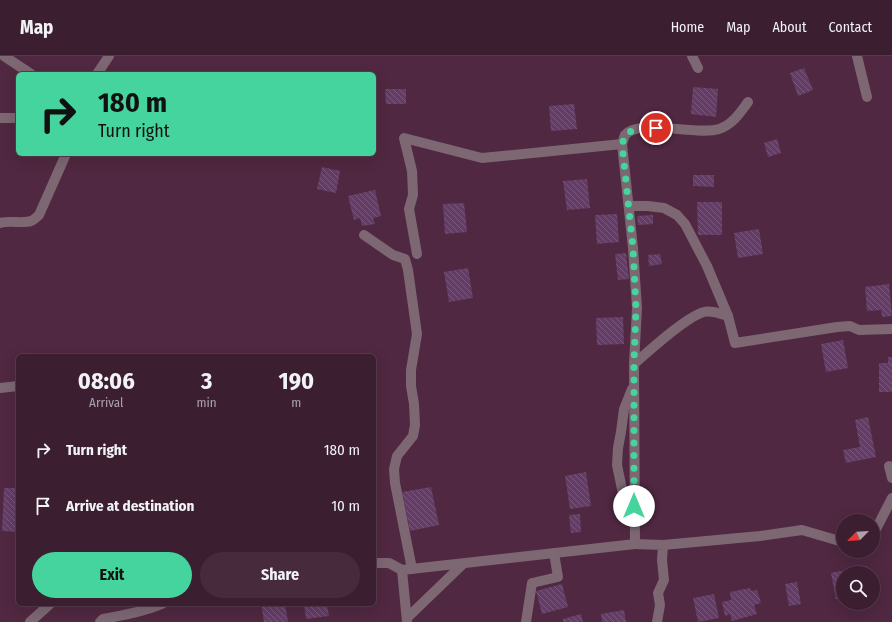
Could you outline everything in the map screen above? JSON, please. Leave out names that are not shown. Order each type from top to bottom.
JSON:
[{"type":"street","points":[[4,56],[28,72]]},
{"type":"street","points":[[98,72],[109,56]]},
{"type":"street","points":[[692,56],[698,68]]},
{"type":"street","points":[[857,56],[867,98]]},
{"type":"street","points":[[635,544],[634,364],[636,308],[622,144],[625,135],[633,130],[645,127],[706,130],[719,129],[730,124],[739,115],[748,102]]},
{"type":"street","points":[[0,118],[16,118]]},
{"type":"street","points":[[417,254],[409,209],[413,195],[412,171],[404,138],[482,158],[622,144]]},
{"type":"street","points":[[0,223],[8,221],[31,221],[39,215],[65,156]]},
{"type":"street","points":[[628,206],[664,208],[676,215],[685,224],[707,266],[728,316],[735,343],[837,327],[850,326],[859,330],[892,329]]},
{"type":"street","points":[[364,235],[393,255],[404,259],[408,270],[417,334],[410,370],[415,425],[413,436],[397,456],[394,468],[407,570],[407,620]]},
{"type":"street","points":[[634,364],[694,316],[704,312],[716,312],[728,316]]},
{"type":"street","points":[[634,384],[624,409],[617,465],[624,498],[634,522]]},
{"type":"street","points":[[0,388],[16,386]]},
{"type":"street","points":[[889,466],[892,478]]},
{"type":"street","points":[[880,521],[892,498]]},
{"type":"street","points":[[376,563],[389,563],[407,570],[635,544],[663,545],[760,536],[802,530],[836,540]]},
{"type":"street","points":[[657,622],[660,605],[658,593],[664,580],[662,560],[663,545]]},
{"type":"street","points":[[526,622],[532,583],[558,577],[554,553]]},
{"type":"street","points":[[407,620],[463,564]]},
{"type":"street","points":[[30,622],[48,606]]},
{"type":"street","points":[[100,622],[103,618],[128,615],[157,606]]},
{"type":"building","points":[[804,68],[813,90],[798,96],[790,73]]},
{"type":"building","points":[[693,87],[718,89],[716,117],[691,114]]},
{"type":"building","points":[[385,89],[406,89],[406,104],[386,104]]},
{"type":"building","points":[[574,104],[577,129],[551,131],[549,106]]},
{"type":"building","points":[[777,139],[781,153],[768,157],[764,143]]},
{"type":"building","points":[[322,167],[340,171],[336,193],[317,189]]},
{"type":"building","points":[[693,175],[714,175],[714,187],[693,186]]},
{"type":"building","points":[[587,179],[590,208],[567,210],[563,181]]},
{"type":"building","points":[[375,190],[381,216],[373,218],[375,224],[362,226],[360,218],[354,220],[348,196]]},
{"type":"building","points":[[697,202],[722,202],[722,235],[698,235]]},
{"type":"building","points":[[464,203],[467,232],[445,234],[443,204]]},
{"type":"building","points":[[617,214],[619,242],[597,244],[595,215]]},
{"type":"building","points":[[653,215],[653,224],[638,225],[637,216]]},
{"type":"building","points":[[759,229],[763,254],[738,258],[734,233]]},
{"type":"building","points":[[626,253],[629,279],[618,280],[615,254]]},
{"type":"building","points":[[660,254],[662,264],[649,266],[648,255]]},
{"type":"building","points":[[468,268],[473,298],[449,302],[444,272]]},
{"type":"building","points":[[889,284],[892,316],[882,317],[881,310],[867,311],[865,287]]},
{"type":"building","points":[[623,317],[624,344],[597,345],[596,318]]},
{"type":"building","points":[[843,340],[848,368],[826,372],[821,344]]},
{"type":"building","points":[[888,357],[892,357],[892,392],[879,392],[879,363],[888,363]]},
{"type":"building","points":[[376,379],[377,404],[376,404]]},
{"type":"building","points":[[868,417],[876,457],[846,463],[843,450],[860,447],[855,420]]},
{"type":"building","points":[[586,472],[591,506],[570,509],[565,476]]},
{"type":"building","points":[[431,487],[439,525],[410,531],[402,492]]},
{"type":"building","points":[[4,488],[16,488],[16,532],[2,531]]},
{"type":"building","points":[[580,514],[581,532],[571,533],[569,515]]},
{"type":"building","points":[[836,572],[836,599],[831,573]]},
{"type":"building","points":[[797,582],[801,604],[789,606],[785,584]]},
{"type":"building","points":[[562,584],[568,607],[542,614],[536,591]]},
{"type":"building","points":[[750,588],[751,591],[757,590],[761,603],[754,605],[757,614],[732,621],[730,614],[725,616],[722,602],[731,600],[730,592]]},
{"type":"building","points":[[714,594],[719,618],[698,622],[693,598]]},
{"type":"building","points":[[261,606],[285,606],[288,622],[264,622]]},
{"type":"building","points":[[304,606],[327,606],[329,616],[306,619]]},
{"type":"building","points":[[624,610],[626,622],[602,622],[601,614]]},
{"type":"building","points":[[581,614],[583,622],[563,622],[563,619]]},
{"type":"route","points":[[634,506],[634,364],[636,308],[633,248],[622,144],[625,135],[633,130],[645,127],[656,128]]}]
